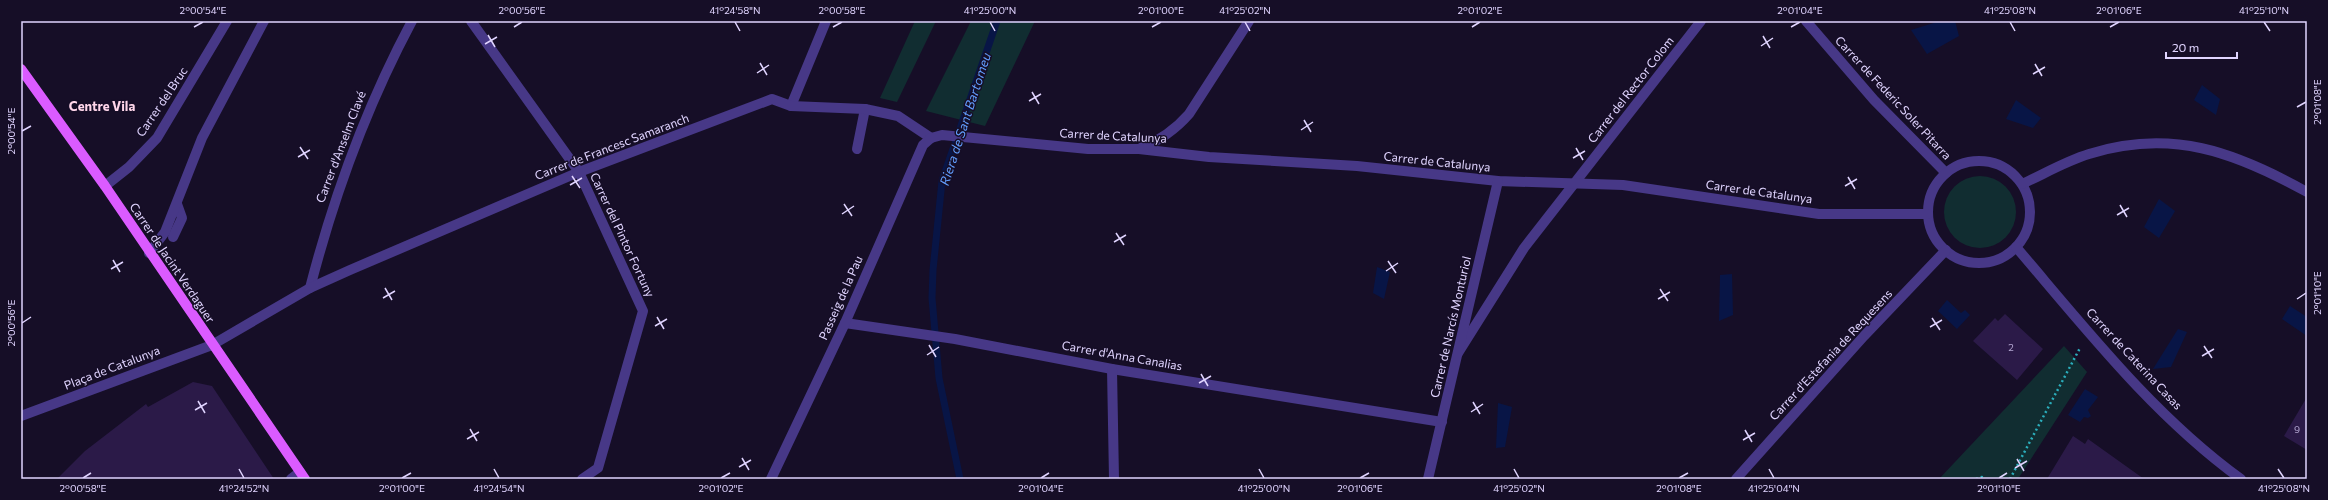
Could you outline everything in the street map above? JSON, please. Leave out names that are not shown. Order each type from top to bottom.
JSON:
[{"type":"main road","name":"Carrer de Jacint Verdaguer","points":[[21,69],[105,186],[149,253],[302,476]]},
{"type":"street","name":"Carrer del Bruc","points":[[105,186],[130,167],[157,138],[202,65],[226,21]]},
{"type":"street","points":[[149,253],[165,232],[178,204],[202,138],[264,21]]},
{"type":"street","name":"Carrer d'Anselm Clavé","points":[[310,288],[343,174],[386,70],[412,21]]},
{"type":"street","name":"Carrer del Pintor Fortuny","points":[[471,21],[579,172],[643,311],[598,468],[582,479]]},
{"type":"street","points":[[791,106],[826,21]]},
{"type":"street","points":[[1139,149],[1159,141],[1178,127],[1189,114],[1249,21]]},
{"type":"street","name":"Carrer del Rector Colom","points":[[1458,353],[1524,248],[1701,21]]},
{"type":"street","name":"Carrer de Federic Soler Pitarra","points":[[1806,21],[1874,100],[1946,173]]},
{"type":"street","name":"Carrer de Francesc Samaranch","points":[[212,345],[310,288],[579,172],[772,99],[791,106],[865,109],[898,116],[931,138]]},
{"type":"street","points":[[857,149],[865,109]]},
{"type":"street","name":"Carrer de Catalunya","points":[[931,138],[942,135],[1088,149],[1139,149],[1209,157],[1357,166],[1498,181],[1623,185],[1819,214],[1928,214]]},
{"type":"street","name":"Passeig de la Pau","points":[[771,479],[845,323],[923,146],[931,138]]},
{"type":"street","points":[[2022,184],[2088,154],[2129,144],[2162,144],[2190,145],[2229,155],[2264,168],[2307,192]]},
{"type":"street","points":[[1977,161],[1989,162],[2004,167],[2022,184],[2029,200],[2030,217],[2026,234],[2016,247],[2004,256],[1989,262],[1974,262],[1960,259],[1946,250],[1937,240],[1928,214],[1932,193],[1937,183],[1946,173],[1958,165],[1977,161]]},
{"type":"street","name":"Carrer de Narcís Monturiol","points":[[1428,479],[1498,181]]},
{"type":"street","points":[[172,237],[182,218],[178,204]]},
{"type":"street","name":"Carrer de Caterina Casas","points":[[2016,247],[2120,368],[2209,456],[2241,479]]},
{"type":"street","name":"Carrer d'Estefania de Requesens","points":[[1736,479],[1858,342],[1946,250]]},
{"type":"street","name":"Carrer d'Anna Canalias","points":[[845,323],[954,339],[1112,369],[1442,422]]},
{"type":"street","name":"Plaça de Catalunya","points":[[21,416],[212,345]]},
{"type":"street","points":[[1112,369],[1114,479]]},
{"type":"street","name":"Carrer de Jacint Verdaguer","points":[[291,479],[302,476]]},
{"type":"path","points":[[2010,479],[2088,332]]},
{"type":"path","points":[[1976,479],[1982,477],[1985,479]]},
{"type":"green space","points":[[915,21],[936,21],[897,102],[880,98]]},
{"type":"green space","points":[[971,21],[1035,21],[985,126],[926,111]]},
{"type":"green space","points":[[1980,176],[1994,179],[2006,186],[2013,198],[2016,212],[2013,226],[2006,238],[1994,245],[1980,248],[1966,245],[1954,238],[1947,226],[1944,212],[1947,198],[1954,186],[1966,179]]},
{"type":"green space","points":[[2064,346],[2087,372],[2018,479],[1939,479]]},
{"type":"shaded area","points":[[1940,21],[1955,21],[1959,36],[1927,54],[1911,30]]},
{"type":"shaded area","points":[[2202,85],[2220,99],[2216,115],[2194,100]]},
{"type":"shaded area","points":[[2016,100],[2041,118],[2033,128],[2006,119]]},
{"type":"shaded area","points":[[2159,199],[2175,211],[2159,238],[2144,227]]},
{"type":"shaded area","points":[[1377,267],[1390,272],[1384,299],[1373,293]]},
{"type":"shaded area","points":[[1732,274],[1733,315],[1719,321],[1720,275]]},
{"type":"shaded area","points":[[1947,300],[1961,313],[1965,310],[1970,315],[1957,329],[1938,311]]},
{"type":"shaded area","points":[[2290,306],[2307,317],[2307,336],[2282,319]]},
{"type":"shaded area","points":[[2178,329],[2187,332],[2171,367],[2153,369]]},
{"type":"shaded area","points":[[2085,389],[2098,397],[2088,410],[2091,416],[2088,418],[2084,417],[2080,422],[2068,415]]},
{"type":"shaded area","points":[[1498,403],[1512,407],[1505,447],[1496,448]]},
{"type":"building","points":[[2005,314],[2043,349],[2017,380],[1973,341],[1995,318],[1998,321]]},
{"type":"building","points":[[193,382],[212,386],[274,479],[57,479],[85,451],[146,404],[148,407]]},
{"type":"building","points":[[2307,397],[2307,450],[2284,436]]},
{"type":"building","points":[[2073,436],[2085,444],[2088,439],[2144,479],[2047,479]]},
{"type":"waterway","name":"Riera de Sant Bartomeu","points":[[960,479],[939,378],[932,298],[933,270],[942,181],[997,21]]},
{"type":"district","name":"Centre Vila","points":[[102,106]]}]
